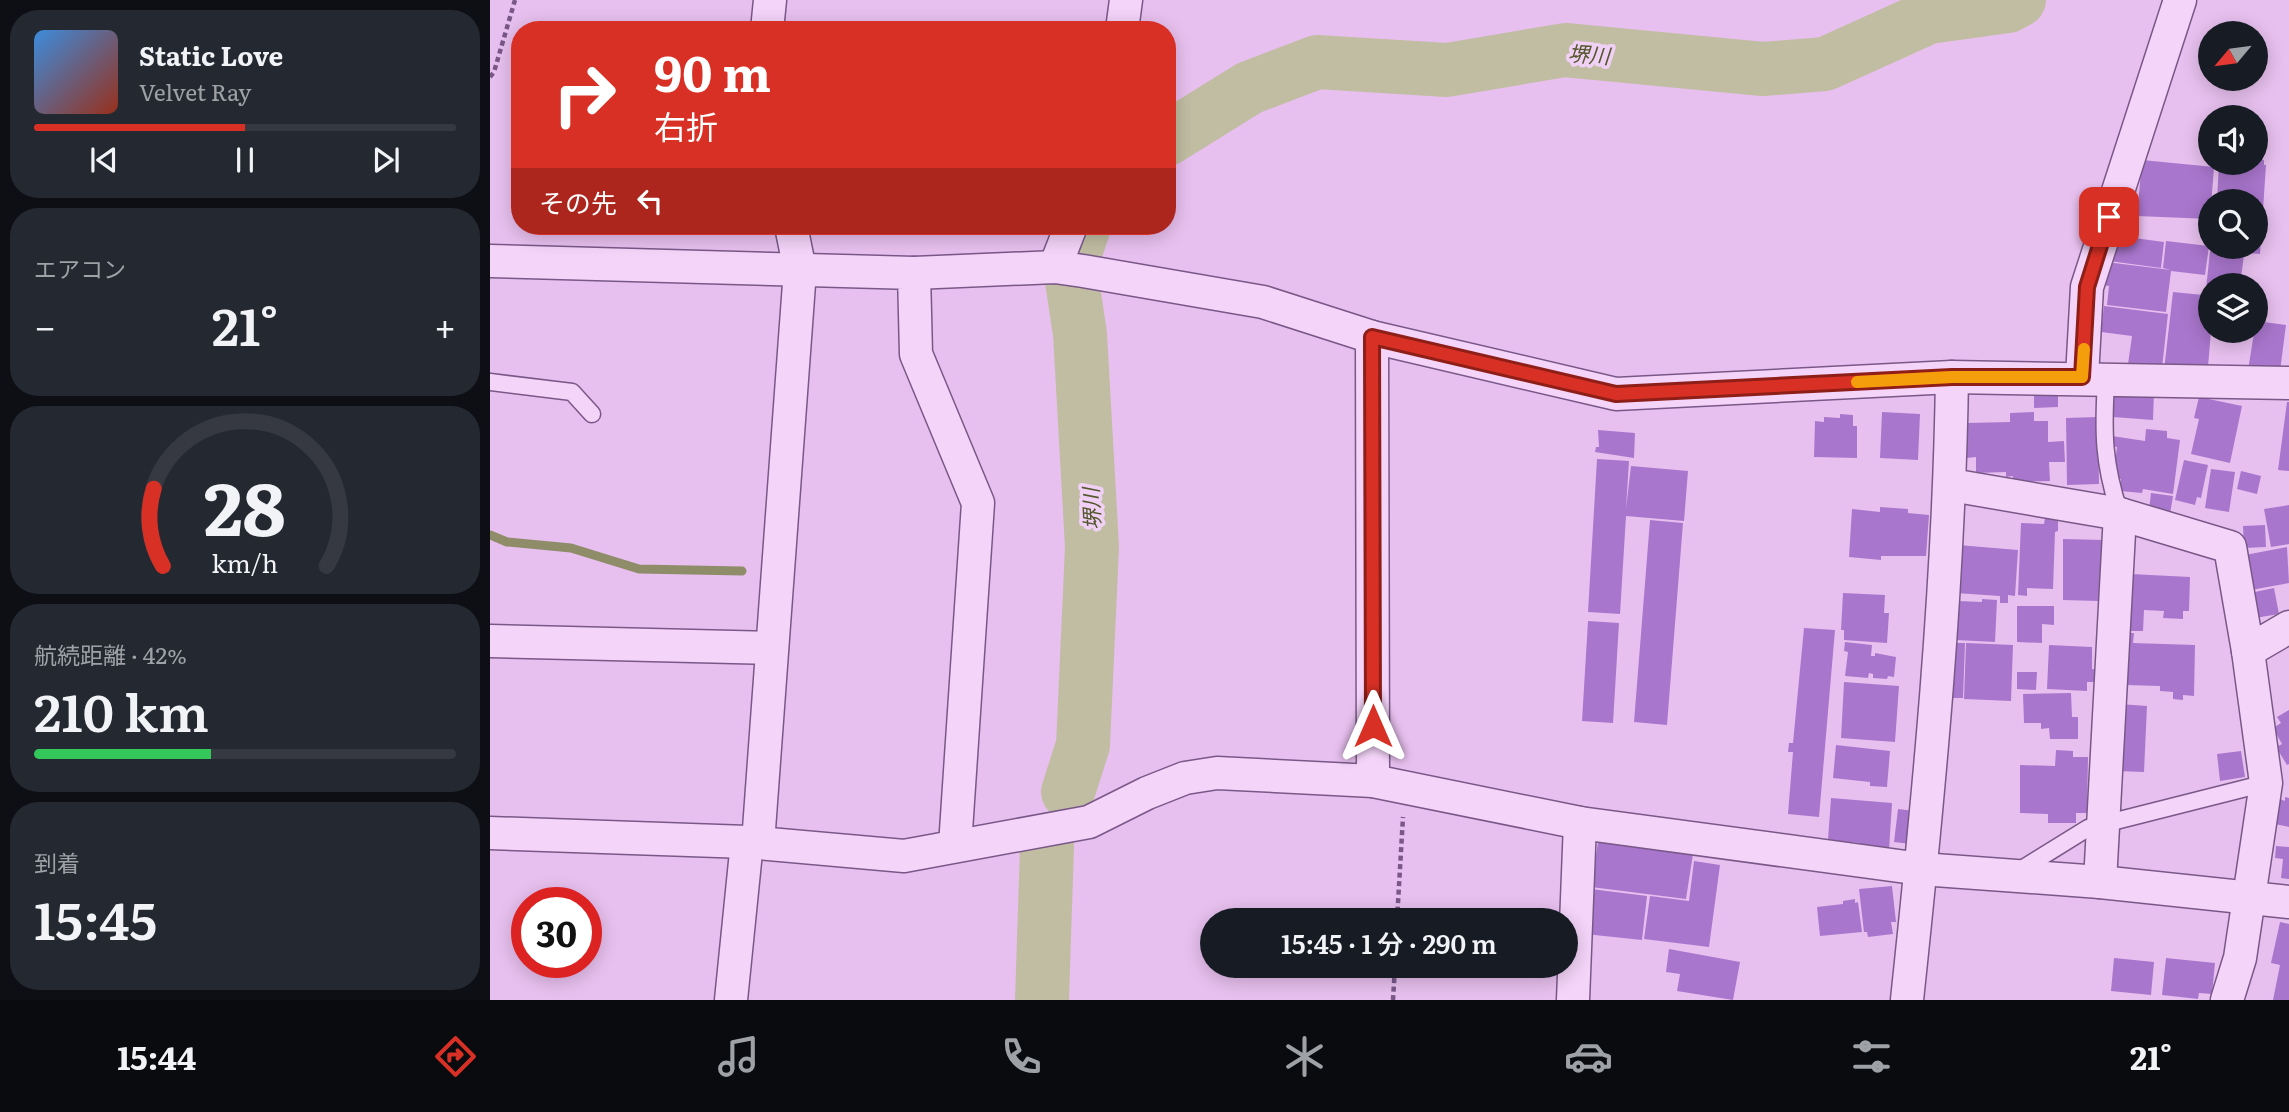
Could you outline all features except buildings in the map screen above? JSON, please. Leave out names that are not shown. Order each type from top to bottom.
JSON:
[{"type":"street","points":[[768,21],[770,0]]},
{"type":"street","points":[[1123,21],[1126,0]]},
{"type":"street","points":[[2094,379],[2087,287],[2180,0]]},
{"type":"street","points":[[731,1000],[752,842],[772,649],[800,270],[793,235]]},
{"type":"street","points":[[1065,269],[1070,235]]},
{"type":"street","points":[[490,261],[914,273],[1065,269],[1263,302],[1372,337],[1616,394],[1952,377],[2289,383]]},
{"type":"street","points":[[914,273],[916,354],[978,503],[956,846]]},
{"type":"street","points":[[1372,337],[1373,781]]},
{"type":"street","points":[[1907,1000],[1921,869],[1951,485],[1952,377]]},
{"type":"street","points":[[1951,485],[2120,514],[2230,547],[2248,651],[2266,783],[2240,958],[2227,1000]]},
{"type":"street","points":[[2100,882],[2120,514]]},
{"type":"street","points":[[2248,651],[2289,627]]},
{"type":"street","points":[[490,641],[772,649]]},
{"type":"street","points":[[490,833],[752,842],[904,856],[1089,822],[1173,783],[1217,773],[1373,781],[1580,823],[1921,869],[2100,882],[2289,902]]},
{"type":"street","points":[[1573,1000],[1580,823]]},
{"type":"lane","points":[[2094,379],[2111,487],[2120,514]]},
{"type":"lane","points":[[490,382],[572,392],[592,414]]},
{"type":"lane","points":[[2011,876],[2088,828],[2266,783]]},
{"type":"path","points":[[490,77],[494,72],[515,0]]},
{"type":"path","points":[[1398,908],[1404,788]]},
{"type":"path","points":[[1393,1000],[1394,978]]},
{"type":"waterway","name":"堺川","points":[[1176,133],[1249,88],[1317,62],[1447,70],[1565,50],[1763,69],[1825,64],[1929,17],[2008,6],[2019,0]]},
{"type":"waterway","name":"堺川","points":[[1068,792],[1083,745],[1092,547],[1080,334],[1070,268],[1081,235]]},
{"type":"waterway","points":[[490,535],[507,542],[571,548],[639,569],[742,571]]},
{"type":"waterway","name":"堺川","points":[[1042,1000],[1047,846]]},
{"type":"slow traffic","points":[[1857,382],[1952,377],[2082,377],[2084,349]]},
{"type":"route","points":[[1373,726],[1372,337],[1616,394],[1952,377],[2082,377],[2087,287],[2109,217]]}]
